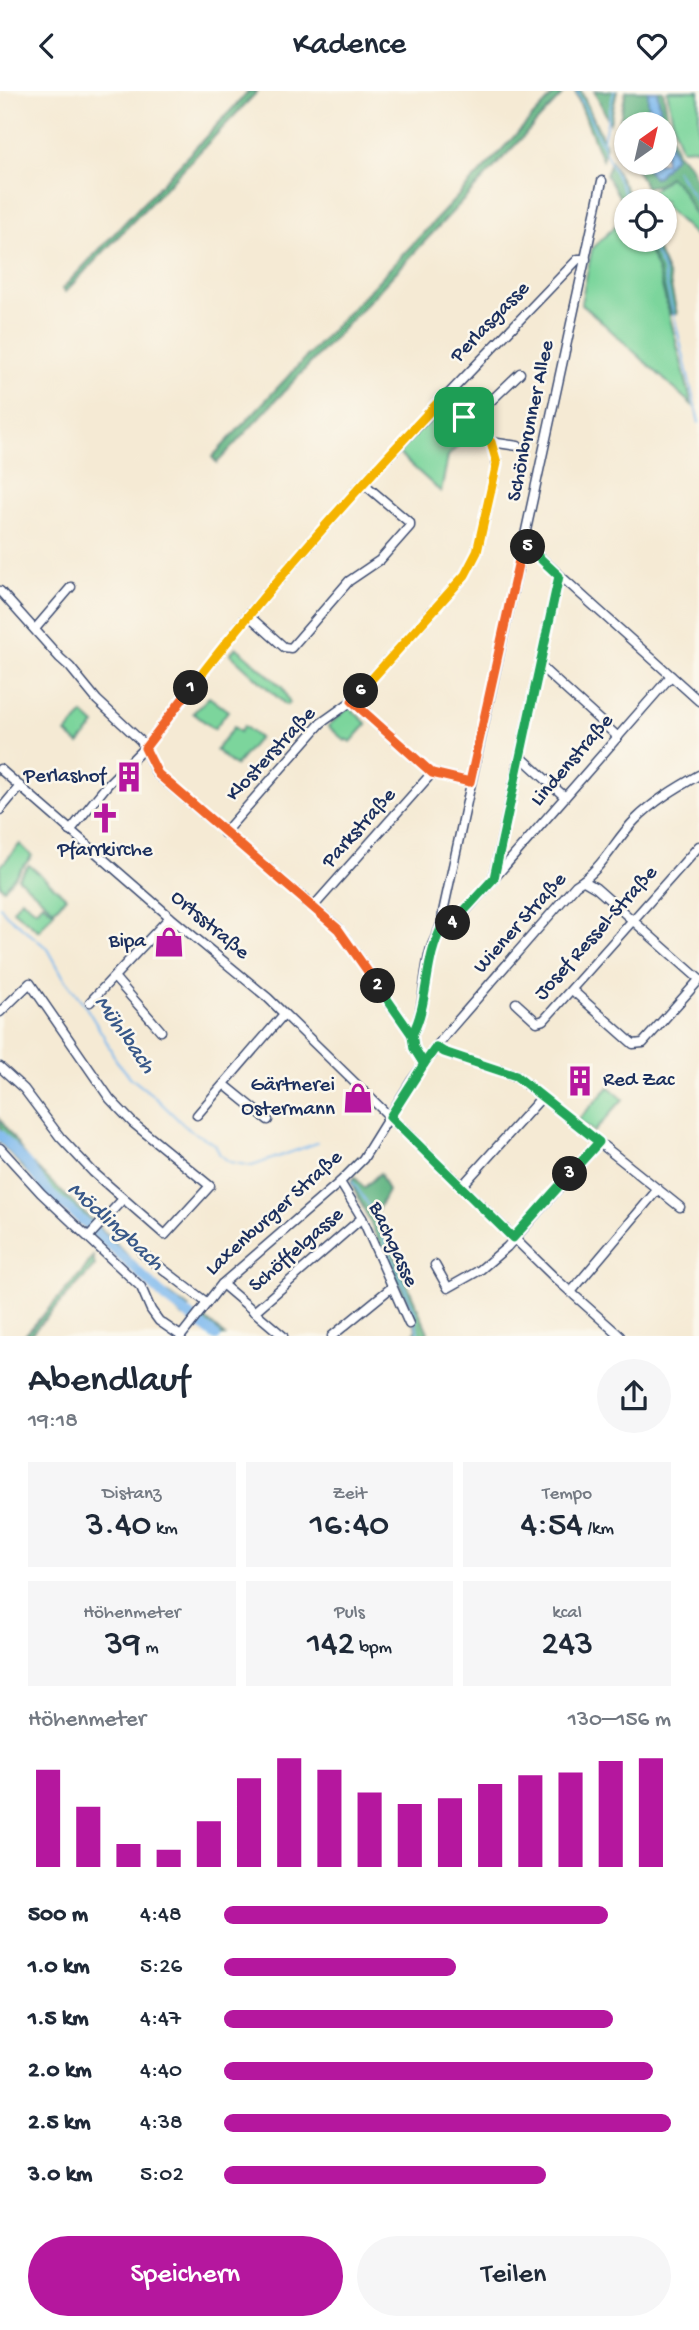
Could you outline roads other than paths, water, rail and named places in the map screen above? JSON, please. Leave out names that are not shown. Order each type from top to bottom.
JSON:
[{"type":"street","name":"Schönbrunner Allee","points":[[412,1035],[418,1023],[431,948],[443,925],[443,912],[470,782],[602,181]]},
{"type":"street","name":"Perlasgasse","points":[[70,831],[108,784],[145,748],[248,615],[362,483],[578,259],[586,259]]},
{"type":"street","points":[[469,422],[520,373]]},
{"type":"street","points":[[443,397],[491,442],[517,446]]},
{"type":"street","name":"Klosterstraße","points":[[225,833],[320,723],[352,701],[465,575],[477,552],[497,463],[491,442]]},
{"type":"street","points":[[248,615],[284,647],[291,648],[349,581],[380,560],[410,526],[410,523],[362,483]]},
{"type":"street","points":[[523,542],[699,701]]},
{"type":"street","points":[[494,878],[559,576]]},
{"type":"street","points":[[35,629],[71,587]]},
{"type":"street","points":[[0,591],[71,667],[97,700],[133,734],[145,748],[158,774],[343,935],[412,1035],[414,1048],[424,1064]]},
{"type":"street","points":[[540,666],[618,737]]},
{"type":"street","name":"Lindenstraße","points":[[443,925],[455,923],[671,675]]},
{"type":"street","points":[[352,701],[432,773],[470,782]]},
{"type":"street","points":[[520,756],[565,797]]},
{"type":"street","name":"Ortsstraße","points":[[0,769],[284,1014],[513,1238],[620,1336]]},
{"type":"street","name":"Parkstraße","points":[[313,907],[432,773]]},
{"type":"street","name":"Wiener Straße","points":[[390,1117],[436,1047],[636,819],[669,792],[699,775]]},
{"type":"street","points":[[0,810],[20,786]]},
{"type":"street","name":"Josef Ressel-Straße","points":[[516,1003],[537,1022],[544,1020],[699,846]]},
{"type":"street","points":[[572,990],[633,1044],[638,1045],[643,1044],[699,979],[596,888],[584,881]]},
{"type":"street","points":[[90,1002],[170,917]]},
{"type":"street","points":[[114,977],[161,1031]]},
{"type":"street","points":[[0,1012],[30,983],[110,1099],[133,1123],[211,1186],[165,1235],[122,1199],[68,1146],[24,1089],[0,1067]]},
{"type":"street","points":[[197,1115],[284,1014]]},
{"type":"street","points":[[436,1047],[516,1076],[680,1207]]},
{"type":"street","points":[[225,1085],[268,1120]]},
{"type":"street","points":[[462,1186],[542,1097]]},
{"type":"street","name":"Laxenburger Straße","points":[[181,1336],[222,1284],[363,1159],[390,1117]]},
{"type":"street","points":[[435,1265],[448,1288],[480,1270],[507,1247],[599,1142]]},
{"type":"street","points":[[0,1148],[41,1193],[141,1287],[159,1321],[181,1336]]},
{"type":"street","name":"Bachgasse","points":[[340,1182],[362,1218],[408,1324]]},
{"type":"street","points":[[571,1292],[658,1189]]},
{"type":"street","points":[[89,1236],[122,1199]]},
{"type":"street","name":"Schöffelgasse","points":[[254,1312],[362,1218]]},
{"type":"street","points":[[142,1252],[206,1302]]},
{"type":"street","points":[[222,1284],[283,1336]]},
{"type":"street","points":[[332,1336],[391,1287]]},
{"type":"water","points":[[648,91],[657,91],[661,112],[651,112]]},
{"type":"waterway","points":[[577,91],[622,189]]},
{"type":"waterway","points":[[602,145],[614,91]]},
{"type":"waterway","points":[[677,172],[699,205]]},
{"type":"waterway","points":[[654,252],[663,269],[699,423]]},
{"type":"waterway","name":"Mühlbach","points":[[0,906],[48,949],[116,1060],[131,1078],[188,1129],[215,1144],[220,1155],[230,1162],[252,1166],[317,1143]]},
{"type":"waterway","name":"Mödlingbach","points":[[0,1135],[49,1193],[89,1226],[167,1299],[216,1336]]},
{"type":"waterway","name":"Mühlbach","points":[[352,1181],[370,1207],[415,1312],[418,1336]]},
{"type":"place","name":"Perlashof","points":[[129,777]]},
{"type":"place","name":"Pfarrkirche","points":[[105,818]]},
{"type":"place","name":"Bipa","points":[[169,942]]},
{"type":"place","name":"Red Zac","points":[[580,1081]]},
{"type":"place","name":"Gärtnerei Ostermann","points":[[358,1098]]}]
